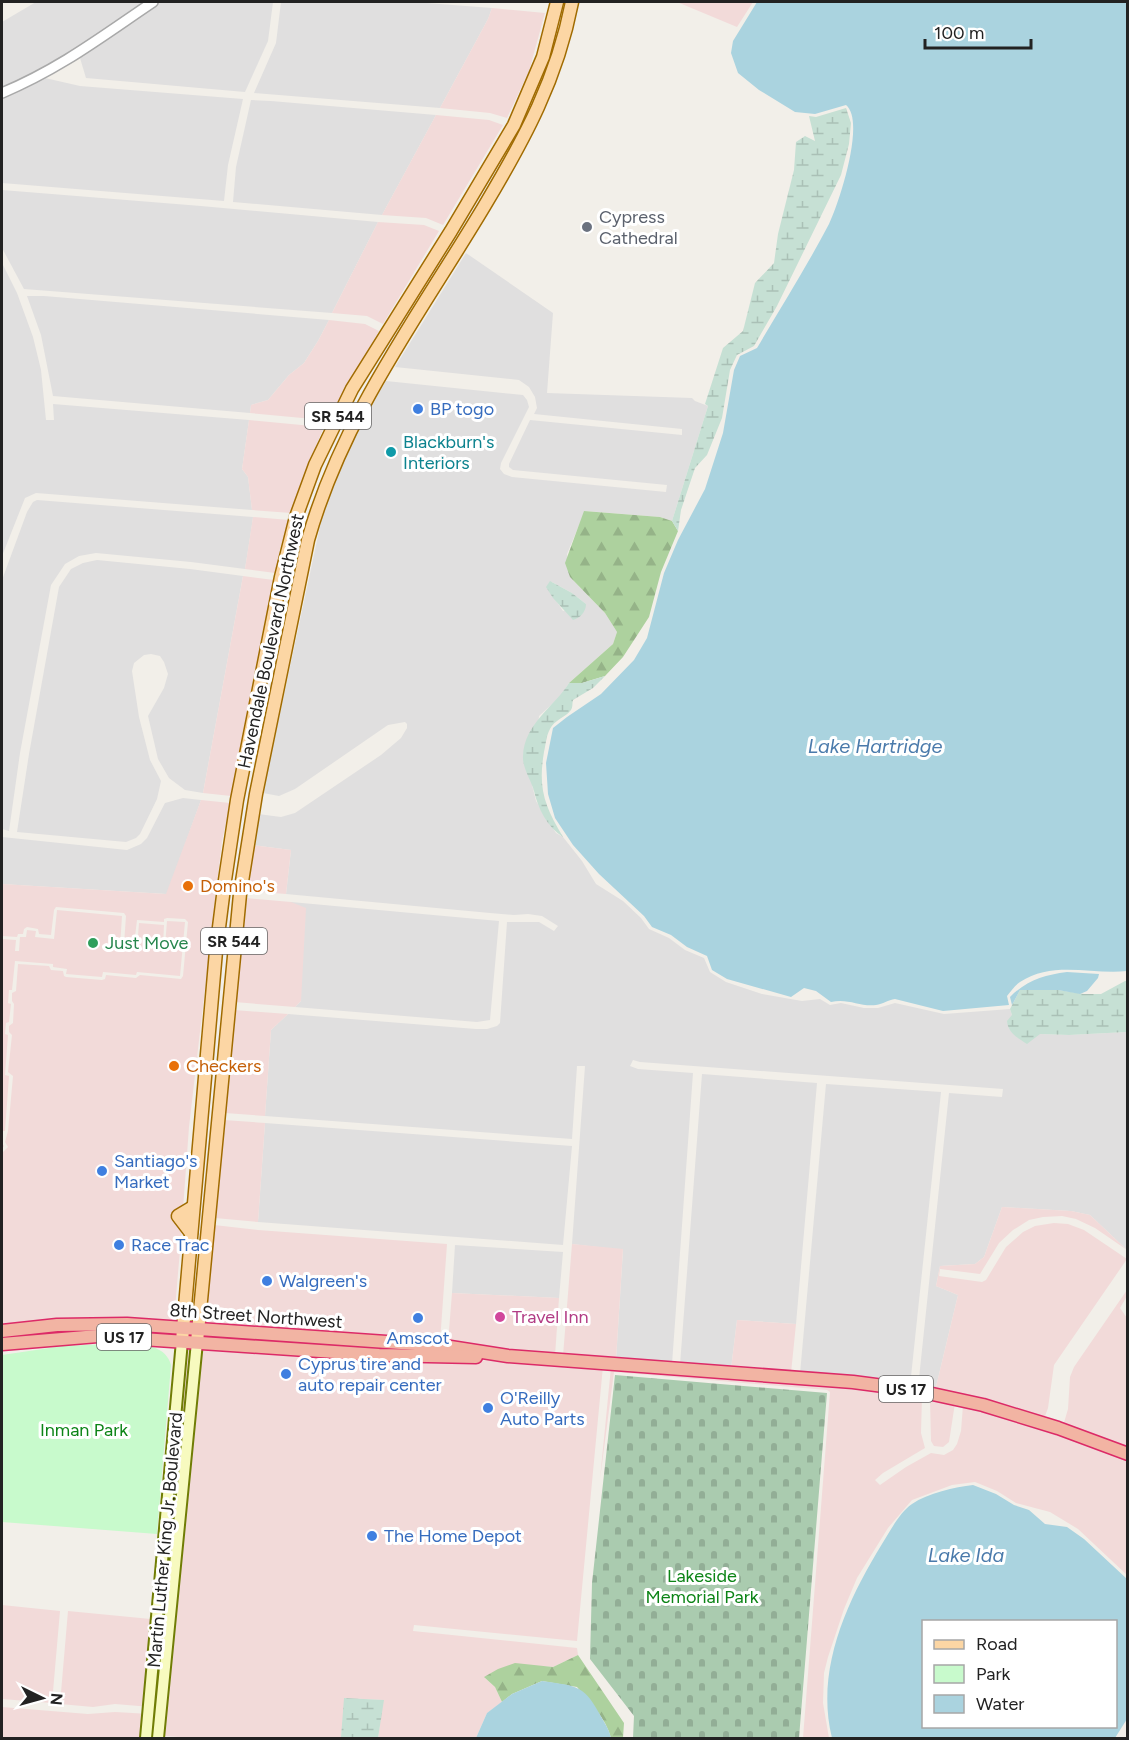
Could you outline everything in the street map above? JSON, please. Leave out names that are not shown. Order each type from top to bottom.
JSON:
[{"type":"highway","name":"8th Street Northwest","points":[[2,1331],[30,1327],[113,1324],[183,1335]]},
{"type":"highway","points":[[2,1342],[21,1335],[30,1327]]},
{"type":"highway","name":"8th Street Northwest","points":[[2,1342],[98,1336],[183,1335],[853,1382],[914,1390],[983,1405],[1076,1434],[1128,1454]]},
{"type":"highway","name":"8th Street Northwest","points":[[198,1336],[380,1355],[445,1352]]},
{"type":"main road","name":"Havendale Boulevard Northwest","points":[[183,1335],[221,912],[237,800],[281,577],[296,517],[332,428],[352,389],[446,240],[514,125],[543,57],[557,2]]},
{"type":"main road","name":"Havendale Boulevard Northwest","points":[[198,1336],[240,894],[298,580],[318,505],[337,456],[366,398],[466,237],[534,120],[559,56],[572,2]]},
{"type":"main road","points":[[318,505],[320,479],[333,443],[332,428]]},
{"type":"main road","points":[[247,751],[247,794],[254,809]]},
{"type":"main road","points":[[237,800],[243,807],[249,836]]},
{"type":"main road","points":[[212,1005],[228,1006]]},
{"type":"main road","points":[[202,1114],[219,1116]]},
{"type":"main road","name":"Martin Luther King Jr. Boulevard","points":[[146,1738],[183,1335]]},
{"type":"main road","name":"Martin Luther King Jr. Boulevard","points":[[158,1738],[198,1336]]},
{"type":"street","points":[[2,93],[44,74],[75,56],[153,2]]},
{"type":"shaded area","points":[[36,2],[146,2],[40,72],[2,89],[2,22]]},
{"type":"shaded area","points":[[160,2],[273,2],[268,41],[245,92],[86,78],[80,58]]},
{"type":"shaded area","points":[[281,2],[414,2],[492,8],[440,108],[254,93],[276,43]]},
{"type":"shaded area","points":[[677,2],[753,2],[737,27]]},
{"type":"shaded area","points":[[492,8],[545,13],[529,71],[507,118],[490,113],[440,108],[488,19]]},
{"type":"shaded area","points":[[45,78],[80,86],[243,99],[228,165],[224,201],[2,183],[2,97]]},
{"type":"shaded area","points":[[251,100],[436,115],[382,215],[233,202],[236,167]]},
{"type":"shaded area","points":[[436,115],[489,120],[503,125],[443,225],[426,218],[382,215]]},
{"type":"shaded area","points":[[2,190],[378,222],[332,313],[24,289],[2,248]]},
{"type":"shaded area","points":[[378,222],[424,225],[439,231],[383,324],[367,316],[332,313]]},
{"type":"shaded area","points":[[466,253],[553,313],[547,393],[692,398],[708,406],[672,521],[660,517],[585,511],[567,554],[570,577],[605,613],[617,632],[613,644],[569,683],[561,696],[539,716],[532,785],[536,801],[556,833],[563,837],[582,861],[596,884],[623,901],[649,929],[704,958],[710,972],[726,982],[762,994],[802,1001],[820,999],[830,1005],[841,1003],[864,1008],[878,1008],[895,1003],[944,1014],[1010,1009],[1012,1015],[1040,1034],[1127,1032],[1127,1250],[1090,1215],[1071,1211],[1002,1207],[984,1257],[975,1264],[940,1266],[936,1286],[958,1295],[935,1391],[918,1388],[949,1093],[1002,1097],[1003,1089],[633,1060],[630,1066],[638,1069],[693,1073],[672,1364],[616,1360],[623,1250],[572,1244],[585,1066],[577,1066],[572,1139],[265,1116],[271,1030],[288,1014],[476,1029],[497,1026],[500,1023],[507,922],[539,922],[554,931],[558,926],[542,916],[528,914],[514,915],[286,894],[291,850],[252,845],[258,814],[281,817],[295,813],[381,755],[401,738],[407,728],[405,722],[388,725],[295,789],[279,796],[263,793],[321,522],[338,468],[362,419],[386,381],[523,395],[529,407],[501,463],[500,469],[504,474],[512,477],[666,492],[667,485],[513,470],[509,464],[530,420],[682,435],[682,429],[534,414],[537,408],[535,397],[529,387],[519,380],[395,367]],"holes":[[[552,582],[586,604],[563,611],[547,587]]]},
{"type":"shaded area","points":[[2,263],[17,293],[33,337],[41,370],[46,420],[54,420],[53,404],[249,420],[242,469],[248,477],[252,510],[36,493],[25,498],[2,556]]},
{"type":"shaded area","points":[[27,296],[329,320],[304,363],[289,375],[268,400],[251,405],[250,413],[53,396],[41,335]]},
{"type":"shaded area","points":[[329,320],[365,324],[379,331],[326,423],[313,419],[250,413],[251,405],[268,400],[289,375],[304,363]]},
{"type":"shaded area","points":[[249,420],[323,429],[291,513],[252,510],[248,477],[242,469]]},
{"type":"shaded area","points":[[37,500],[253,517],[245,569],[96,553],[79,556],[65,564],[51,585],[20,753],[9,831],[2,829],[2,580],[27,512]]},
{"type":"shaded area","points":[[253,517],[289,520],[275,573],[245,569]]},
{"type":"shaded area","points":[[97,560],[243,576],[203,793],[185,790],[169,778],[158,759],[148,716],[164,688],[168,674],[160,656],[144,655],[134,663],[132,671],[139,717],[150,760],[161,781],[157,799],[140,834],[126,842],[17,832],[59,587],[71,569]]},
{"type":"shaded area","points":[[243,576],[274,580],[231,796],[203,793]]},
{"type":"shaded area","points":[[183,798],[201,800],[167,894],[2,884],[2,837],[127,850],[141,844],[147,838],[165,803]]},
{"type":"shaded area","points":[[201,800],[230,803],[222,841],[189,1127],[183,1209],[172,1215],[182,1227],[175,1308],[180,1309],[179,1324],[2,1327],[2,1153],[8,1147],[5,1142],[13,1076],[8,1072],[12,1035],[9,1032],[9,1026],[13,1023],[12,993],[16,991],[18,964],[49,966],[51,970],[63,971],[66,977],[102,980],[106,975],[136,978],[140,975],[181,979],[188,922],[185,919],[167,918],[164,922],[137,920],[134,945],[124,944],[126,916],[124,913],[56,907],[51,935],[39,934],[38,929],[27,927],[23,934],[18,934],[17,937],[2,936],[2,884],[166,894]]},
{"type":"shaded area","points":[[252,845],[291,850],[286,894],[247,891]]},
{"type":"shaded area","points":[[246,898],[291,902],[306,908],[301,1001],[295,1007],[234,1002]]},
{"type":"shaded area","points":[[291,902],[499,921],[490,1020],[477,1022],[295,1007],[301,1001]]},
{"type":"shaded area","points":[[57,910],[122,916],[120,947],[137,948],[139,923],[164,925],[163,946],[165,946],[167,921],[185,922],[180,976],[137,972],[136,975],[103,972],[102,977],[66,974],[67,969],[53,967],[53,964],[15,961],[12,990],[9,990],[8,1003],[11,1004],[9,1022],[6,1023],[5,1034],[8,1035],[5,1075],[9,1076],[2,1143],[2,939],[16,940],[15,951],[19,951],[20,937],[26,937],[27,930],[36,931],[35,937],[54,939]]},
{"type":"shaded area","points":[[234,1010],[288,1014],[271,1030],[265,1116],[225,1113]]},
{"type":"shaded area","points":[[702,1074],[817,1083],[796,1324],[737,1320],[731,1369],[680,1365]]},
{"type":"shaded area","points":[[826,1084],[941,1092],[910,1386],[800,1374]]},
{"type":"shaded area","points":[[224,1120],[265,1123],[258,1222],[215,1218]]},
{"type":"shaded area","points":[[265,1123],[572,1146],[563,1245],[258,1222]]},
{"type":"shaded area","points":[[1002,1207],[1071,1211],[1090,1215],[1127,1250],[1095,1228],[1076,1219],[1062,1216],[1043,1217],[1029,1220],[1013,1230],[999,1243],[980,1274],[940,1269],[939,1276],[982,1282],[986,1280],[1006,1247],[1023,1232],[1035,1226],[1054,1223],[1068,1224],[1084,1230],[1127,1259],[1054,1365],[1048,1408],[1044,1419],[935,1391],[958,1295],[936,1286],[940,1266],[975,1264],[984,1257]]},
{"type":"shaded area","points":[[214,1225],[447,1244],[440,1342],[203,1326]]},
{"type":"shaded area","points":[[572,1244],[623,1249],[616,1360],[563,1356]]},
{"type":"shaded area","points":[[455,1245],[563,1252],[559,1298],[452,1293]]},
{"type":"shaded area","points":[[1127,1290],[1127,1296],[1120,1308],[1127,1318],[1127,1450],[1063,1426],[1068,1409],[1070,1377],[1074,1367]]},
{"type":"shaded area","points":[[452,1293],[559,1298],[555,1356],[448,1343]]},
{"type":"shaded area","points":[[737,1320],[796,1324],[791,1373],[731,1369]]},
{"type":"shaded area","points":[[186,1345],[192,1345],[168,1590],[166,1586]]},
{"type":"shaded area","points":[[200,1346],[446,1363],[507,1359],[603,1366],[577,1641],[414,1625],[413,1631],[577,1648],[578,1655],[553,1667],[540,1666],[485,1678],[495,1687],[502,1702],[487,1713],[476,1738],[378,1738],[383,1700],[345,1698],[341,1737],[352,1738],[163,1736]]},
{"type":"shaded area","points":[[611,1367],[852,1385],[922,1396],[921,1433],[925,1448],[883,1473],[875,1480],[880,1485],[931,1453],[944,1455],[953,1450],[961,1431],[963,1405],[1001,1414],[1127,1458],[1127,1575],[1078,1529],[1050,1512],[1016,1503],[997,1491],[975,1482],[952,1485],[912,1500],[888,1528],[857,1578],[844,1609],[824,1673],[823,1703],[829,1738],[803,1738],[830,1392],[614,1372],[600,1479]]},
{"type":"shaded area","points":[[930,1398],[955,1403],[949,1442],[943,1447],[934,1446],[931,1441]]},
{"type":"shaded area","points":[[2,1605],[60,1611],[52,1703],[2,1699]]},
{"type":"shaded area","points":[[68,1611],[161,1620],[151,1707],[115,1704],[93,1707],[60,1704]]},
{"type":"shaded area","points":[[2,1707],[88,1714],[115,1712],[150,1714],[147,1738],[2,1738]]},
{"type":"green space","points":[[846,108],[851,123],[849,144],[841,175],[777,306],[754,346],[737,355],[730,370],[722,418],[707,455],[695,468],[681,510],[678,531],[672,521],[708,406],[705,404],[723,348],[743,331],[755,283],[774,263],[778,234],[794,170],[796,142],[805,136],[815,141],[809,116],[816,117]]},
{"type":"green space","points":[[584,511],[660,517],[672,521],[678,531],[661,572],[649,617],[623,657],[605,676],[582,683],[569,683],[613,644],[617,632],[605,613],[570,577],[565,563]]},
{"type":"green space","points":[[550,581],[586,604],[580,616],[573,620],[553,598],[546,587]]},
{"type":"green space","points":[[605,676],[593,688],[573,700],[571,710],[552,726],[547,737],[542,765],[542,786],[547,806],[563,837],[548,823],[538,804],[524,765],[525,745],[534,725],[569,683],[582,683]]},
{"type":"green space","points":[[1127,981],[1127,1032],[1040,1034],[1027,1044],[1009,1029],[1007,1021],[1012,1015],[1010,1009],[1020,990],[1058,990],[1101,994]]},
{"type":"green space","name":"Inman Park","points":[[106,1344],[153,1347],[167,1357],[171,1365],[157,1534],[2,1522],[2,1355],[63,1346]]},
{"type":"green space","name":"Lakeside Memorial Park","points":[[615,1375],[827,1393],[799,1738],[633,1738],[634,1716],[590,1659],[592,1583]]},
{"type":"green space","points":[[578,1655],[624,1723],[623,1738],[611,1738],[601,1717],[577,1687],[542,1681],[512,1694],[502,1702],[495,1687],[484,1677],[515,1663],[553,1667]]},
{"type":"green space","points":[[344,1698],[384,1700],[378,1738],[341,1737]]},
{"type":"water","name":"Lake Hartridge","points":[[757,2],[1127,2],[1127,971],[1059,970],[1046,972],[1033,975],[1016,985],[1007,996],[1009,1005],[943,1011],[895,999],[870,1005],[843,1001],[831,1002],[816,991],[804,988],[791,997],[727,979],[712,970],[707,956],[652,927],[644,916],[599,874],[573,845],[555,818],[548,794],[546,763],[553,728],[601,694],[634,660],[647,638],[664,573],[678,540],[705,489],[723,433],[734,370],[740,356],[757,348],[821,240],[833,214],[849,163],[853,127],[851,114],[846,105],[815,114],[795,112],[759,90],[738,73],[731,53],[733,41]]},
{"type":"water","points":[[1067,972],[1099,974],[1087,991],[1080,994],[1058,990],[1020,990],[1012,1005],[1010,997],[1029,982]]},
{"type":"water","name":"Lake Ida","points":[[973,1485],[1029,1510],[1045,1524],[1067,1527],[1084,1539],[1127,1579],[1127,1719],[1115,1738],[832,1738],[828,1712],[831,1662],[837,1637],[857,1589],[903,1512],[918,1500],[950,1489]]},
{"type":"water","points":[[542,1681],[569,1685],[582,1691],[593,1703],[611,1738],[476,1738],[487,1713],[512,1694]]},
{"type":"place","name":"Cypress Cathedral","points":[[587,227]]},
{"type":"place","name":"BP togo","points":[[418,409]]},
{"type":"place","name":"Blackburn's Interiors","points":[[391,452]]},
{"type":"place","name":"Domino's","points":[[188,886]]},
{"type":"place","name":"Just Move","points":[[93,943]]},
{"type":"place","name":"Checkers","points":[[174,1066]]},
{"type":"place","name":"Santiago's Market","points":[[102,1171]]},
{"type":"place","name":"Race Trac","points":[[119,1245]]},
{"type":"place","name":"Walgreen's","points":[[267,1281]]},
{"type":"place","name":"Travel Inn","points":[[500,1317]]},
{"type":"place","name":"Amscot","points":[[418,1318]]},
{"type":"place","name":"Cyprus tire and auto repair center","points":[[286,1374]]},
{"type":"place","name":"O'Reilly Auto Parts","points":[[488,1408]]},
{"type":"place","name":"The Home Depot","points":[[372,1536]]}]
